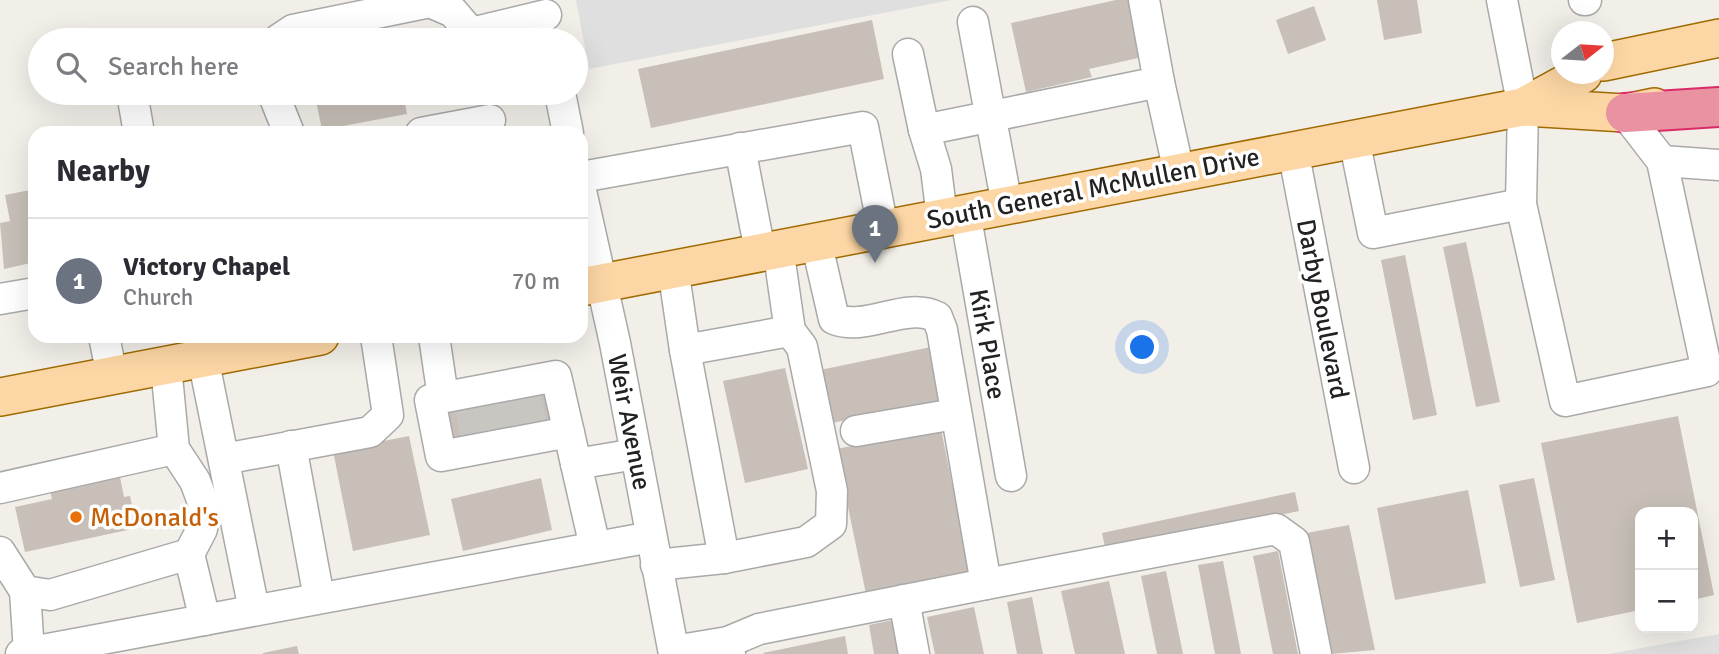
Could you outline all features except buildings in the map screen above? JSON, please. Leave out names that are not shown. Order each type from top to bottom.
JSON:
[{"type":"highway","points":[[1625,113],[1719,107]]},
{"type":"main road","points":[[1614,60],[1719,38]]},
{"type":"main road","name":"South General McMullen Drive","points":[[1523,107],[1565,84]]},
{"type":"main road","name":"South General McMullen Drive","points":[[591,285],[1523,107],[1625,113],[1719,95]]},
{"type":"main road","points":[[0,397],[283,343]]},
{"type":"street","points":[[1144,0],[1179,172]]},
{"type":"street","points":[[1502,0],[1523,107],[1521,204],[1565,401],[1707,371],[1662,161],[1625,113]]},
{"type":"street","points":[[303,28],[430,2],[453,12],[465,28]]},
{"type":"street","points":[[498,28],[548,11]]},
{"type":"street","points":[[973,22],[1007,205]]},
{"type":"street","name":"Kirk Place","points":[[908,54],[936,169],[954,214],[1011,476]]},
{"type":"street","points":[[925,130],[1159,82]]},
{"type":"street","points":[[134,105],[138,126]]},
{"type":"street","points":[[562,105],[567,126]]},
{"type":"street","points":[[447,126],[489,115]]},
{"type":"street","points":[[588,176],[863,127],[883,228]]},
{"type":"street","points":[[1354,139],[1373,233],[1521,204]]},
{"type":"street","points":[[0,552],[25,591],[25,653],[595,547],[724,558],[806,542],[831,524],[832,491],[803,347],[790,331],[740,148]]},
{"type":"street","name":"Darby Boulevard","points":[[1293,150],[1354,467]]},
{"type":"street","points":[[1662,161],[1719,165]]},
{"type":"street","points":[[816,241],[834,319],[846,324],[924,310],[937,317],[942,330],[986,584]]},
{"type":"street","name":"Weir Avenue","points":[[588,257],[591,285],[636,454],[674,653]]},
{"type":"street","points":[[673,268],[685,350],[724,558]]},
{"type":"street","points":[[0,299],[28,294]]},
{"type":"street","points":[[685,350],[790,331]]},
{"type":"street","points":[[105,343],[112,376]]},
{"type":"street","points":[[224,459],[370,432],[388,415],[377,343]]},
{"type":"street","points":[[440,343],[496,414],[569,432]]},
{"type":"street","points":[[203,358],[254,610]]},
{"type":"street","points":[[166,366],[173,449],[195,481],[204,505],[202,528],[189,554],[205,620]]},
{"type":"street","points":[[496,414],[556,376],[595,547]]},
{"type":"street","points":[[856,431],[956,414]]},
{"type":"street","points":[[291,446],[319,598]]},
{"type":"street","points":[[0,488],[173,449]]},
{"type":"street","points":[[576,464],[636,454]]},
{"type":"street","points":[[674,653],[729,648],[759,629],[1276,528],[1294,542],[1316,654]]},
{"type":"street","points":[[25,591],[50,594],[189,554]]},
{"type":"street","points":[[904,600],[914,654]]},
{"type":"shaded area","points":[[576,0],[952,0],[589,69],[588,28],[581,28]]},
{"type":"shaded area","points":[[1719,634],[1719,654],[1608,654]]},
{"type":"tunnel","points":[[525,394],[532,423]]},
{"type":"tunnel","points":[[497,400],[503,429]]},
{"type":"tunnel","points":[[470,406],[475,435]]},
{"type":"place","name":"Victory Chapel","points":[[875,263]]},
{"type":"place","name":"McDonald's","points":[[76,517]]}]
